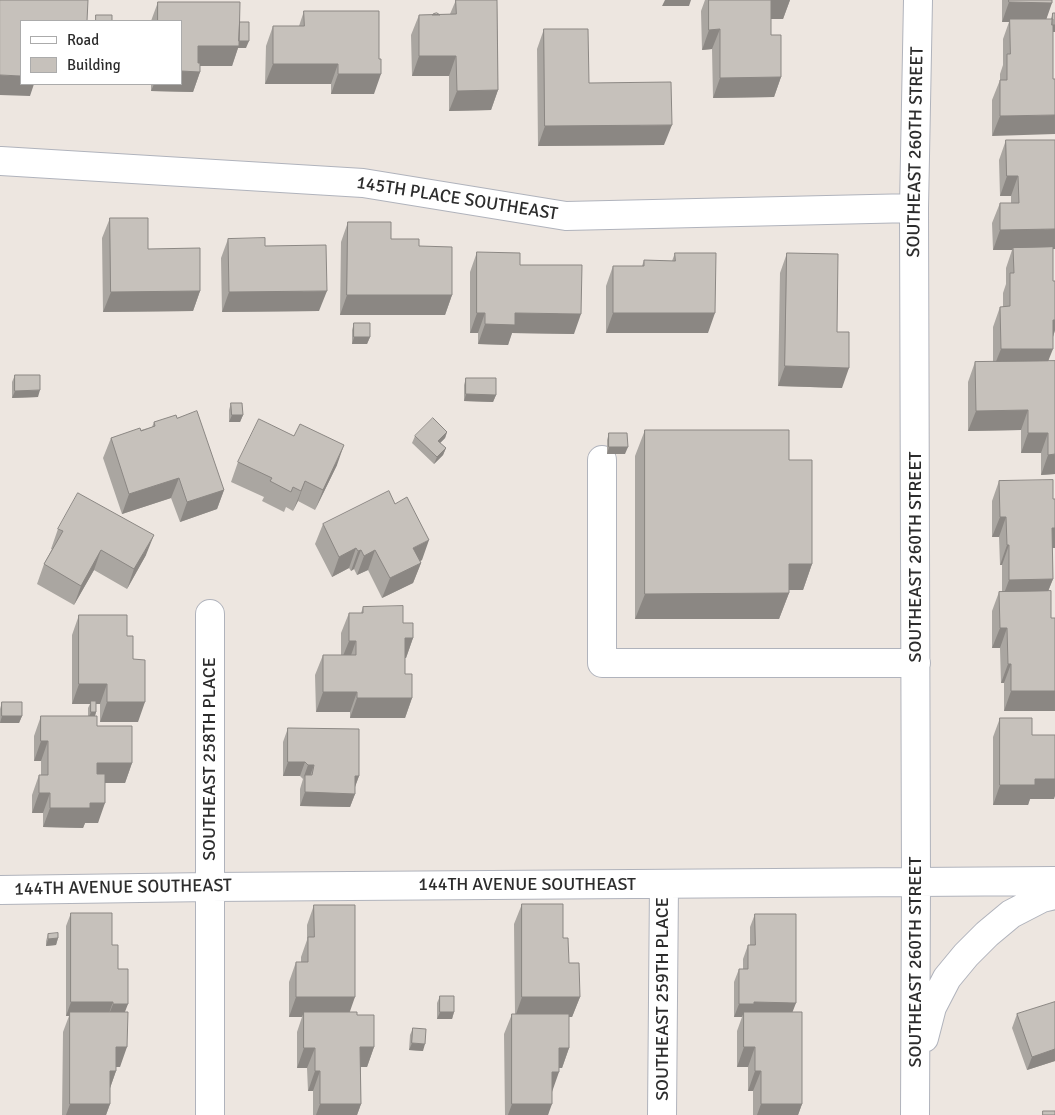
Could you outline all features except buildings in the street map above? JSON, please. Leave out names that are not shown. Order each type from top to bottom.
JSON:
[{"type":"street","name":"SOUTHEAST 260TH STREET","points":[[915,1115],[914,208],[918,0]]},
{"type":"street","name":"145TH PLACE SOUTHEAST","points":[[1,161],[362,183],[566,216],[914,208]]},
{"type":"street","points":[[602,460],[602,663],[916,663]]},
{"type":"street","name":"SOUTHEAST 258TH PLACE","points":[[210,614],[210,1115]]},
{"type":"street","name":"144TH AVENUE SOUTHEAST","points":[[0,890],[1055,881]]},
{"type":"street","name":"SOUTHEAST 259TH PLACE","points":[[662,1115],[664,884]]},
{"type":"street","points":[[915,1071],[932,1007],[946,978],[987,934],[1012,914],[1042,898],[1055,895]]}]
